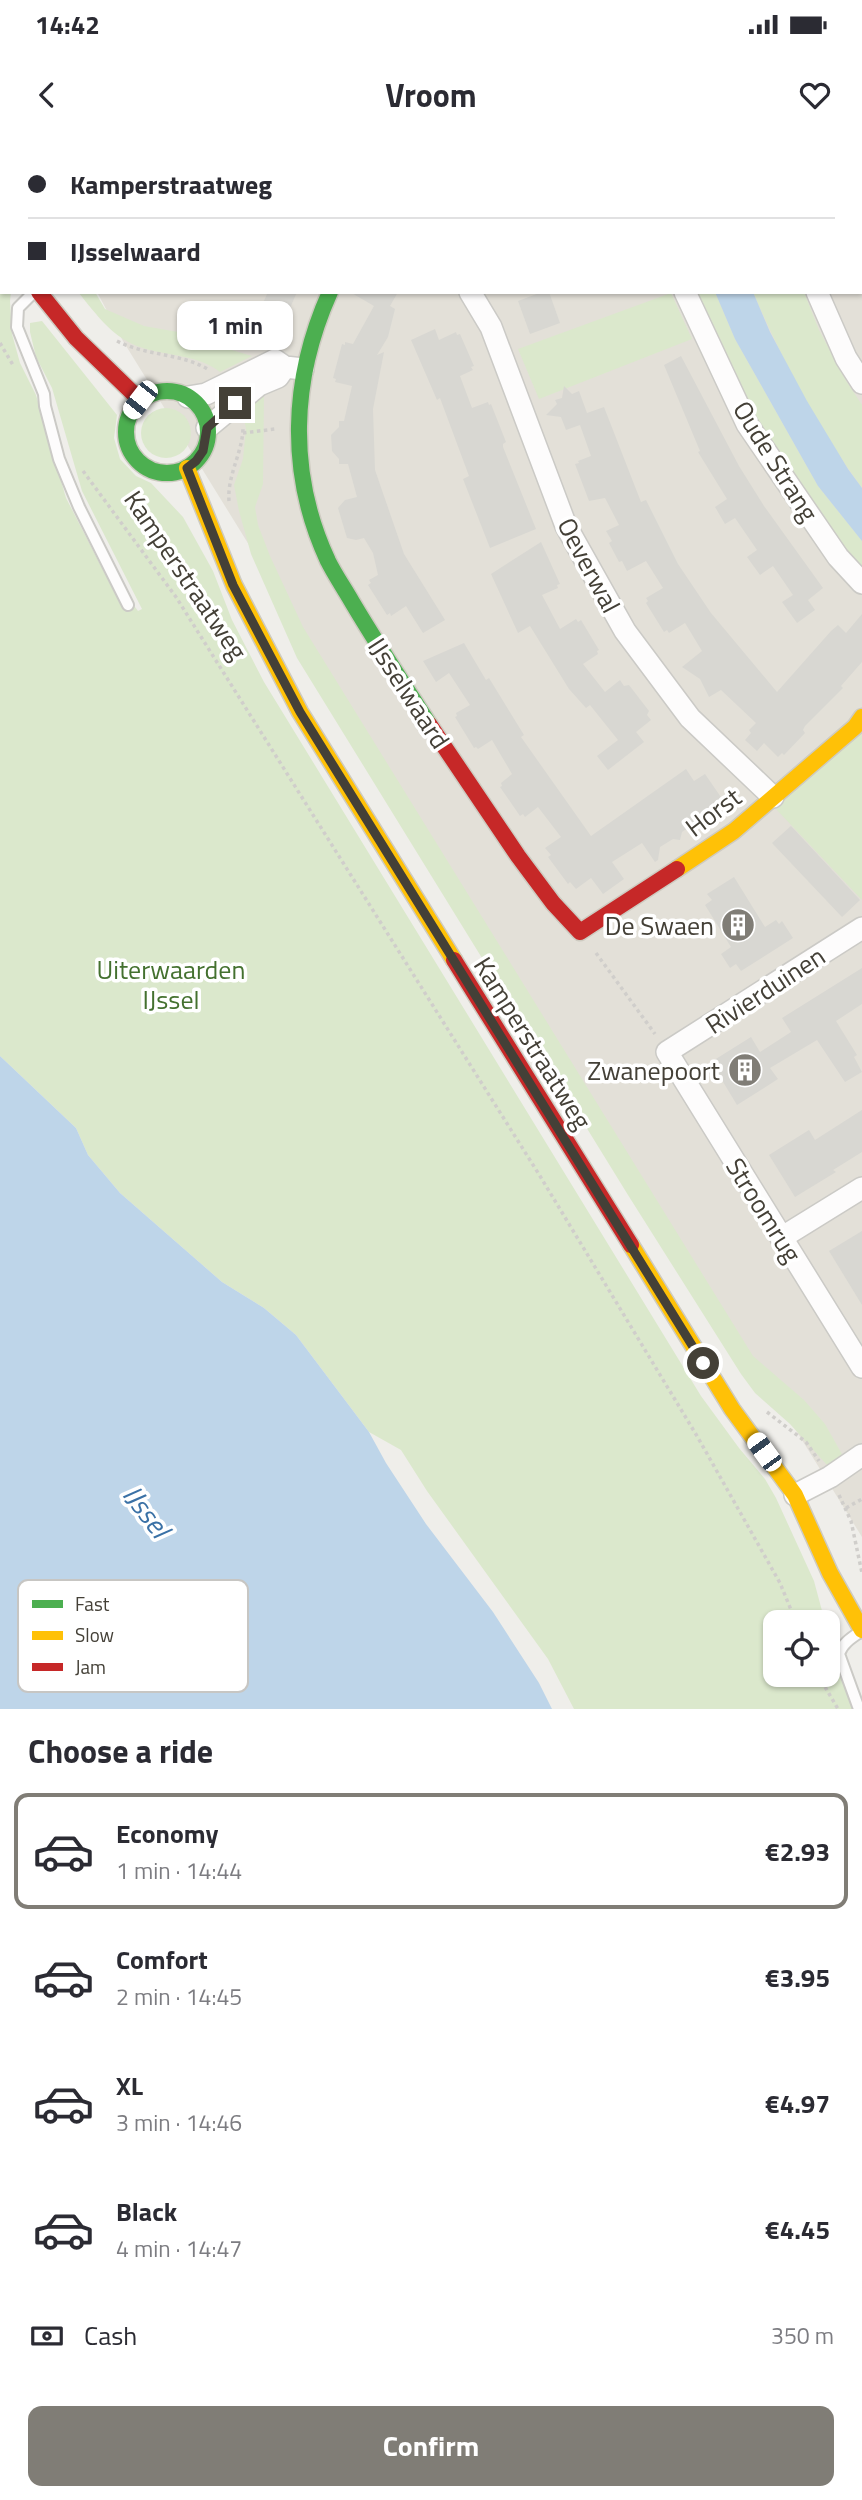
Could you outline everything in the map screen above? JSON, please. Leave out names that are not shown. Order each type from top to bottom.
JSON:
[{"type":"main road","name":"Kamperstraatweg","points":[[38,294],[76,338],[140,400]]},
{"type":"main road","name":"IJsselwaard","points":[[329,294],[294,368],[300,464],[325,555],[371,634],[489,818],[563,917],[580,932]]},
{"type":"main road","points":[[164,391],[177,392],[188,397],[201,410],[207,428],[203,451],[196,461],[187,468],[170,473],[153,471],[138,462],[128,448],[125,430],[130,414],[140,400],[151,393],[164,391]]},
{"type":"main road","name":"Kamperstraatweg","points":[[187,468],[233,585],[300,712],[732,1409],[795,1495],[831,1573],[862,1630]]},
{"type":"main road","name":"Horst","points":[[580,932],[734,831],[855,727],[862,717]]},
{"type":"street","name":"Oeverwal","points":[[471,294],[491,327],[566,526],[625,631],[690,718],[773,797]]},
{"type":"street","name":"Oude Strang","points":[[686,294],[747,424],[838,557],[862,583]]},
{"type":"street","points":[[818,294],[846,358],[862,383]]},
{"type":"street","points":[[188,397],[206,394],[275,360],[294,368]]},
{"type":"street","points":[[207,428],[259,385],[294,368]]},
{"type":"street","name":"Rivierduinen","points":[[667,1052],[862,928]]},
{"type":"street","name":"Stroomrug","points":[[667,1052],[862,1367]]},
{"type":"street","points":[[781,1238],[862,1188]]},
{"type":"street","points":[[795,1495],[830,1477],[862,1455]]},
{"type":"lane","name":"Kamperstraatweg","points":[[34,294],[18,307],[17,327],[44,394],[59,459],[85,519],[128,605]]},
{"type":"lane","name":"Kamperstraatweg","points":[[859,1709],[839,1654],[841,1648],[862,1630]]},
{"type":"path","points":[[117,341],[138,350],[194,363],[213,373]]},
{"type":"path","points":[[229,506],[229,486],[243,433],[298,425]]},
{"type":"path","name":"Kamperstraatweg","points":[[78,463],[176,597],[540,1176],[704,1447],[780,1583],[791,1610]]},
{"type":"path","points":[[580,932],[616,978],[667,1052]]},
{"type":"path","points":[[846,1508],[862,1499]]},
{"type":"path","points":[[825,1687],[838,1709]]},
{"type":"shaded area","points":[[98,294],[862,294],[862,1537],[123,341]]},
{"type":"green space","name":"Uiterwaarden IJssel","points":[[0,294],[11,294],[12,334],[20,363],[36,395],[66,498],[117,597],[132,603],[138,611],[142,609],[82,491],[52,388],[36,357],[30,323],[42,321],[117,415],[114,438],[120,459],[136,476],[151,483],[183,517],[213,571],[232,620],[264,682],[701,1396],[765,1479],[776,1498],[814,1581],[822,1610],[763,1610],[763,1687],[840,1687],[840,1669],[853,1709],[574,1709],[548,1659],[427,1491],[401,1450],[369,1432],[296,1335],[264,1308],[222,1282],[120,1193],[88,1155],[76,1128],[0,1056]]},
{"type":"green space","points":[[80,294],[96,294],[105,309],[144,326],[178,332],[252,356],[220,372],[203,362],[132,344],[114,332]]},
{"type":"green space","points":[[668,294],[671,294],[692,339],[539,399],[518,349]]},
{"type":"green space","points":[[696,294],[716,294],[735,339],[818,486],[862,541],[862,574],[818,518],[740,393]]},
{"type":"green space","points":[[754,294],[805,294],[819,330],[862,405],[862,488],[830,442],[776,343]]},
{"type":"green space","points":[[264,391],[263,484],[255,507],[258,525],[270,556],[303,627],[753,1356],[804,1400],[825,1424],[843,1456],[827,1465],[790,1424],[755,1393],[741,1374],[297,658],[251,554],[234,485],[243,459],[246,429],[242,408]]},
{"type":"green space","points":[[166,408],[184,415],[191,433],[184,451],[166,458],[148,451],[141,433],[148,415]]},
{"type":"green space","points":[[862,723],[862,900],[776,809]]},
{"type":"water","points":[[716,294],[754,294],[770,332],[807,401],[862,488],[862,541],[818,486],[735,339]]},
{"type":"water","name":"IJssel","points":[[0,1056],[76,1128],[88,1155],[120,1193],[222,1282],[264,1308],[296,1335],[369,1432],[426,1524],[493,1612],[539,1683],[552,1709],[0,1709]]},
{"type":"building","points":[[267,294],[296,294],[284,322],[259,312]]},
{"type":"building","points":[[353,294],[397,294],[390,306],[395,309],[388,337],[377,355],[384,352],[373,409],[375,470],[404,554],[445,620],[423,633],[406,606],[391,616],[390,613],[387,615],[368,585],[371,583],[369,580],[378,575],[373,553],[364,538],[347,538],[338,508],[345,500],[357,497],[348,464],[339,464],[339,459],[332,451],[331,435],[339,427],[339,421],[344,421],[352,386],[335,382],[336,379],[333,378],[342,344],[353,344],[374,306]]},
{"type":"building","points":[[537,294],[550,294],[560,323],[530,334],[518,301]]},
{"type":"building","points":[[435,329],[439,340],[456,332],[457,335],[460,334],[474,366],[471,367],[473,370],[460,376],[472,408],[488,402],[491,404],[506,442],[503,447],[536,529],[490,548],[463,479],[469,476],[440,398],[437,400],[411,340]]},
{"type":"building","points":[[681,356],[739,466],[823,588],[808,600],[815,610],[797,623],[782,602],[793,595],[773,566],[760,575],[747,557],[757,550],[735,518],[725,524],[715,507],[727,499],[698,452],[700,451],[664,365]]},
{"type":"building","points":[[564,386],[572,394],[579,391],[587,413],[604,407],[641,502],[646,500],[678,564],[711,613],[777,692],[831,631],[838,625],[846,633],[862,614],[862,662],[841,686],[843,688],[805,726],[805,733],[784,755],[782,753],[778,757],[764,743],[757,751],[745,740],[756,723],[721,690],[709,697],[700,679],[682,667],[702,651],[685,623],[669,633],[667,630],[664,632],[646,603],[646,598],[663,588],[646,561],[627,571],[622,561],[619,562],[606,531],[619,525],[605,498],[589,501],[575,464],[591,456],[580,425],[566,430],[561,417],[546,415],[557,404],[555,400],[562,398]]},
{"type":"building","points":[[541,542],[560,584],[557,585],[558,588],[542,595],[560,629],[576,619],[578,622],[581,620],[599,650],[598,654],[583,664],[605,692],[620,680],[624,686],[629,685],[649,711],[647,715],[651,720],[636,732],[644,742],[608,770],[597,756],[618,740],[590,705],[586,708],[569,689],[530,626],[518,633],[491,574]]},
{"type":"building","points":[[464,643],[524,735],[521,737],[591,836],[686,769],[694,781],[705,774],[725,803],[682,832],[680,840],[673,839],[660,847],[658,860],[655,862],[642,843],[612,862],[624,879],[603,894],[591,878],[576,889],[570,882],[568,884],[548,857],[551,855],[545,848],[561,837],[538,807],[525,817],[523,814],[520,816],[500,787],[512,774],[492,740],[478,749],[474,748],[455,717],[456,713],[470,705],[449,673],[436,682],[423,661]]},
{"type":"building","points":[[791,826],[860,900],[842,917],[772,843]]},
{"type":"building","name":"De Swaen","points":[[734,877],[765,927],[776,920],[779,924],[782,921],[793,938],[741,971],[736,964],[730,968],[721,954],[731,947],[705,905],[712,900],[707,894]]},
{"type":"building","points":[[862,968],[862,1004],[836,1021],[857,1055],[854,1057],[862,1072],[845,1082],[817,1040],[770,1068],[778,1079],[737,1105],[711,1062],[751,1037],[760,1052],[791,1032],[782,1018]]},
{"type":"building","points":[[862,1110],[862,1152],[833,1170],[836,1172],[795,1197],[769,1155],[809,1130],[815,1140]]},
{"type":"building","points":[[862,1231],[862,1305],[829,1251]]},
{"type":"traffic: fast","points":[[329,294],[307,358],[301,392],[300,460],[306,494],[315,528],[331,566],[429,724]]},
{"type":"traffic: fast","points":[[167,391],[183,394],[196,403],[205,416],[208,432],[205,448],[196,461],[183,470],[167,473],[151,470],[138,461],[129,448],[126,432],[129,416],[138,403],[151,394],[167,391]]},
{"type":"traffic: slow","points":[[187,468],[234,585],[300,712],[454,960]]},
{"type":"traffic: slow","points":[[677,869],[734,831],[855,727],[862,717]]},
{"type":"traffic: slow","points":[[631,1245],[732,1409],[795,1495],[830,1573],[862,1630]]},
{"type":"traffic: jam","points":[[41,294],[76,338],[140,400]]},
{"type":"traffic: jam","points":[[429,724],[518,856],[553,903],[580,932],[677,869]]},
{"type":"traffic: jam","points":[[454,960],[631,1245]]},
{"type":"place","name":"De Swaen","points":[[738,925]]},
{"type":"place","name":"Zwanepoort","points":[[745,1070]]},
{"type":"route","points":[[235,403],[207,428],[203,451],[187,468],[233,585],[300,712],[703,1363]]}]
